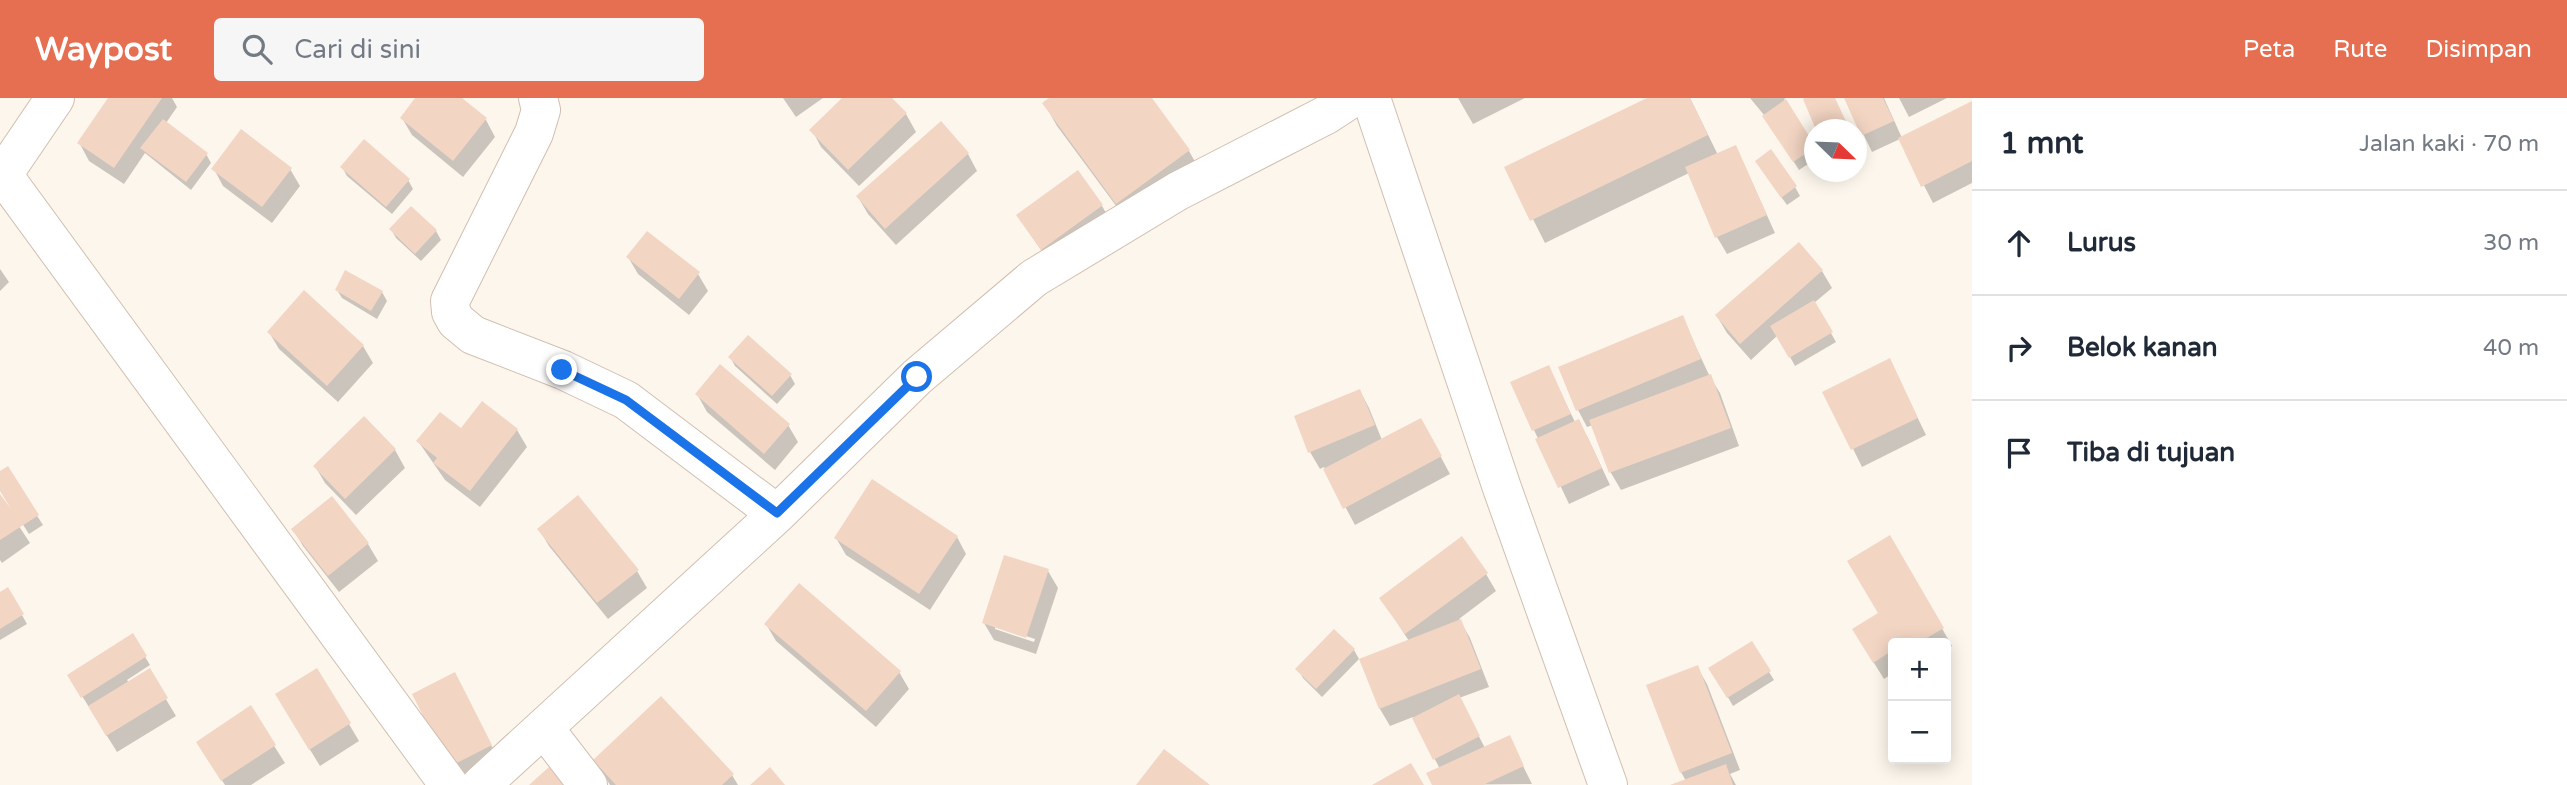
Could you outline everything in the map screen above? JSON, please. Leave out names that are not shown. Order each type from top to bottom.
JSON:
[{"type":"street","points":[[55,98],[1,177],[449,785]]},
{"type":"street","points":[[538,98],[541,110],[534,134],[450,301],[451,312],[456,321],[473,335],[562,370],[626,400],[777,513]]},
{"type":"street","points":[[481,785],[777,513],[917,377],[1034,278],[1178,191],[1325,115],[1352,98]]},
{"type":"street","points":[[1371,98],[1502,488],[1608,785]]},
{"type":"street","points":[[544,728],[588,785]]},
{"type":"building","points":[[108,98],[162,98],[114,168],[77,143]]},
{"type":"building","points":[[415,98],[462,98],[487,118],[453,161],[400,118]]},
{"type":"building","points":[[842,98],[892,98],[907,113],[848,170],[809,130]]},
{"type":"building","points":[[1049,98],[1152,98],[1190,150],[1116,204],[1042,103]]},
{"type":"building","points":[[1647,98],[1690,98],[1708,135],[1530,221],[1504,167]]},
{"type":"building","points":[[1835,98],[1845,119],[1811,119],[1803,99]]},
{"type":"building","points":[[1844,98],[1883,98],[1894,121],[1867,133],[1867,119],[1853,119]]},
{"type":"building","points":[[1786,99],[1804,128],[1804,155],[1793,162],[1762,116]]},
{"type":"building","points":[[1972,101],[1972,161],[1921,187],[1898,138]]},
{"type":"building","points":[[163,119],[208,153],[186,182],[140,148]]},
{"type":"building","points":[[941,121],[969,153],[885,229],[856,196]]},
{"type":"building","points":[[241,129],[292,168],[262,207],[211,169]]},
{"type":"building","points":[[364,139],[410,179],[386,207],[340,167]]},
{"type":"building","points":[[1736,145],[1767,215],[1715,238],[1685,167]]},
{"type":"building","points":[[1771,149],[1797,186],[1781,198],[1755,161]]},
{"type":"building","points":[[1078,170],[1103,205],[1041,250],[1016,215]]},
{"type":"building","points":[[411,206],[437,230],[415,254],[389,229]]},
{"type":"building","points":[[647,231],[700,272],[679,299],[626,257]]},
{"type":"building","points":[[1799,242],[1823,270],[1740,344],[1715,315]]},
{"type":"building","points":[[345,270],[383,291],[371,311],[335,290]]},
{"type":"building","points":[[304,290],[364,345],[327,386],[267,332]]},
{"type":"building","points":[[1814,300],[1833,332],[1789,358],[1770,326]]},
{"type":"building","points":[[1683,315],[1701,359],[1576,411],[1558,367]]},
{"type":"building","points":[[748,335],[792,374],[772,396],[728,357]]},
{"type":"building","points":[[1890,358],[1918,418],[1851,450],[1822,392]]},
{"type":"building","points":[[720,364],[790,424],[764,454],[695,394]]},
{"type":"building","points":[[1549,365],[1571,414],[1532,431],[1510,382]]},
{"type":"building","points":[[1711,374],[1731,428],[1609,473],[1589,420]]},
{"type":"building","points":[[1360,389],[1375,425],[1308,453],[1294,416]]},
{"type":"building","points":[[482,401],[518,429],[470,491],[433,463],[437,458],[416,441],[440,412],[461,428]]},
{"type":"building","points":[[364,416],[396,449],[345,499],[313,466]]},
{"type":"building","points":[[1421,418],[1442,456],[1343,509],[1323,469]]},
{"type":"building","points":[[1579,419],[1602,468],[1558,488],[1535,439]]},
{"type":"building","points":[[8,466],[39,515],[0,540],[0,494],[11,509],[0,491],[0,471]]},
{"type":"building","points":[[872,479],[958,536],[919,594],[834,538]]},
{"type":"building","points":[[578,495],[639,570],[597,603],[537,529]]},
{"type":"building","points":[[332,496],[369,543],[328,576],[291,529]]},
{"type":"building","points":[[1890,535],[1944,628],[1927,638],[1888,638],[1888,653],[1873,663],[1852,629],[1878,613],[1847,561]]},
{"type":"building","points":[[1462,536],[1488,573],[1405,634],[1379,598]]},
{"type":"building","points":[[1004,555],[1049,569],[1026,638],[982,623]]},
{"type":"building","points":[[799,583],[901,671],[866,711],[764,624]]},
{"type":"building","points":[[8,587],[24,614],[0,629],[0,592]]},
{"type":"building","points":[[1461,619],[1481,669],[1379,709],[1359,659]]},
{"type":"building","points":[[1334,629],[1355,649],[1316,689],[1295,669]]},
{"type":"building","points":[[133,633],[147,656],[81,698],[67,675]]},
{"type":"building","points":[[1752,641],[1771,671],[1727,698],[1708,668]]},
{"type":"building","points":[[1698,665],[1732,753],[1680,773],[1646,685]]},
{"type":"building","points":[[150,668],[168,698],[106,736],[88,706]]},
{"type":"building","points":[[317,668],[351,723],[309,750],[275,694]]},
{"type":"building","points":[[455,672],[492,745],[449,767],[412,694]]},
{"type":"building","points":[[1459,694],[1480,736],[1433,760],[1412,718]]},
{"type":"building","points":[[661,696],[734,774],[722,785],[616,785],[593,760]]},
{"type":"building","points":[[251,705],[276,745],[221,781],[196,742]]},
{"type":"building","points":[[1510,735],[1524,766],[1483,785],[1432,785],[1426,773]]},
{"type":"building","points":[[1164,749],[1210,785],[1136,785]]},
{"type":"building","points":[[1411,763],[1424,785],[1372,785]]},
{"type":"building","points":[[1726,764],[1733,785],[1670,785]]},
{"type":"building","points":[[550,766],[566,785],[529,785]]},
{"type":"building","points":[[770,767],[785,785],[750,785]]},
{"type":"route","points":[[562,370],[626,400],[777,513],[917,377]]}]
